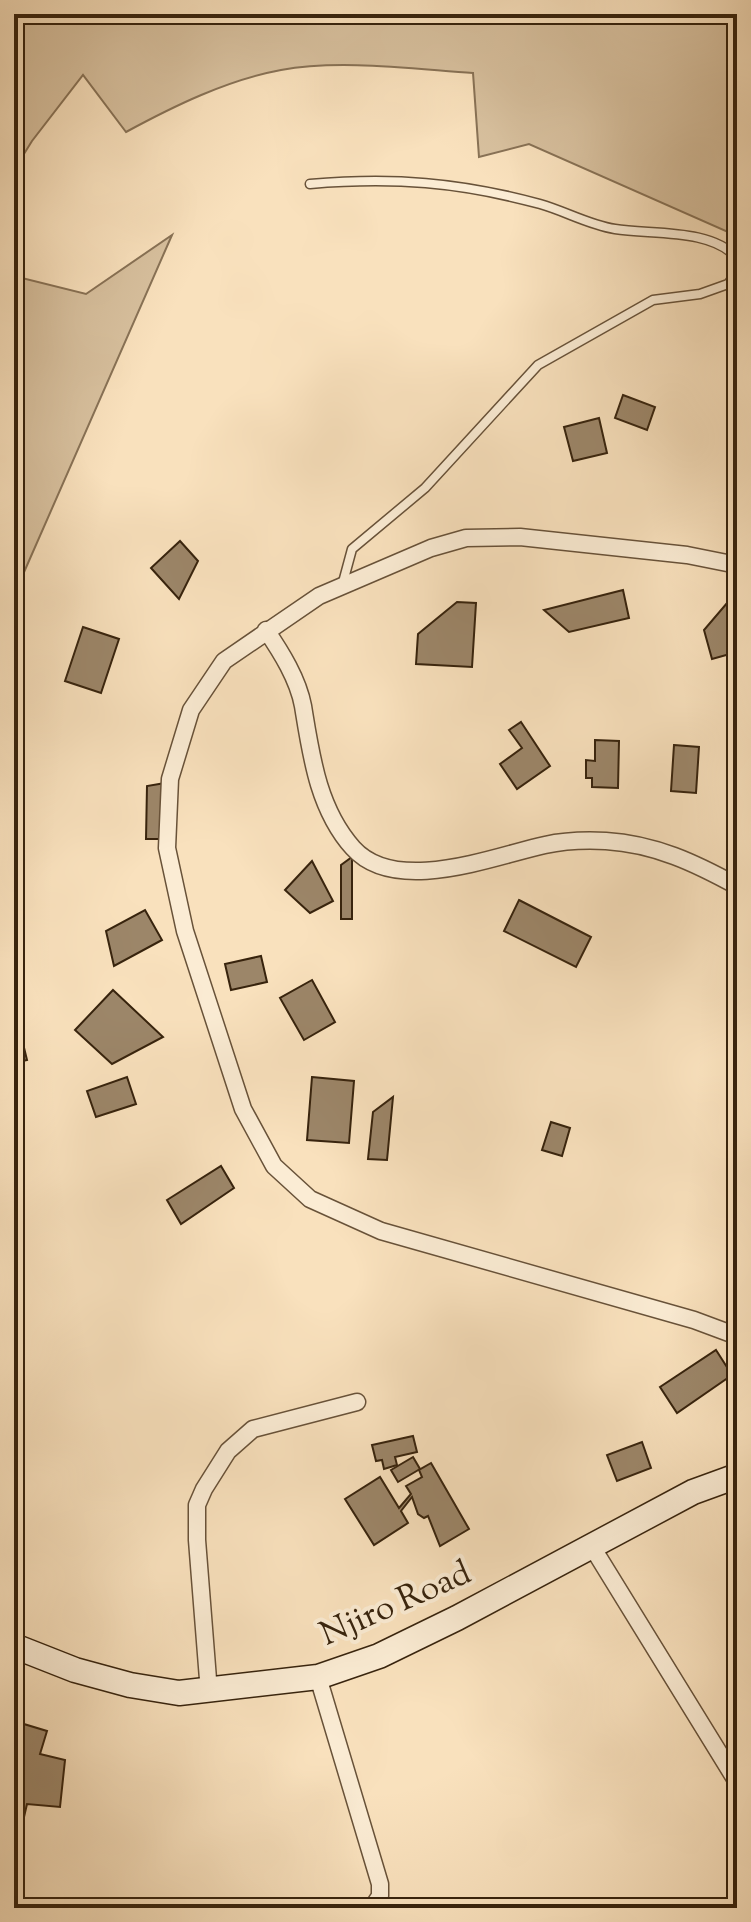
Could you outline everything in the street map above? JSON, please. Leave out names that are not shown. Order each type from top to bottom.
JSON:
[{"type":"street","points":[[737,565],[582,543],[520,537],[466,538],[431,548],[319,596],[224,661],[191,710],[170,779],[167,848],[185,931],[243,1109],[274,1166],[310,1199],[381,1231],[694,1320],[737,1336]]},
{"type":"street","points":[[266,630],[290,672],[303,705],[305,734],[321,791],[355,850],[385,867],[441,871],[547,844],[605,841],[682,857],[737,886]]},
{"type":"street","points":[[209,1692],[197,1540],[197,1505],[204,1489],[228,1451],[253,1429],[357,1402]]},
{"type":"street","name":"Njiro Road","points":[[14,1646],[75,1670],[130,1685],[179,1693],[209,1692],[318,1677],[379,1656],[693,1492],[737,1476]]},
{"type":"street","points":[[591,1545],[737,1782]]},
{"type":"street","points":[[318,1677],[380,1884],[380,1896],[372,1908]]},
{"type":"lane","points":[[310,184],[394,179],[455,185],[541,204],[612,229],[707,241],[737,258]]},
{"type":"lane","points":[[342,586],[343,570],[352,549],[425,488],[538,365],[653,300],[700,294],[728,284],[737,272]]},
{"type":"shaded area","points":[[14,14],[737,14],[737,236],[529,144],[479,157],[473,73],[352,65],[281,70],[201,95],[126,132],[83,75],[32,141],[14,170]]},
{"type":"shaded area","points":[[172,235],[14,595],[14,276],[86,294]]},
{"type":"building","points":[[623,395],[655,407],[647,430],[615,418]]},
{"type":"building","points":[[599,418],[607,453],[573,461],[564,427]]},
{"type":"building","points":[[180,541],[198,561],[179,599],[151,568]]},
{"type":"building","points":[[623,590],[629,618],[569,632],[544,610]]},
{"type":"building","points":[[733,596],[737,652],[712,659],[704,630]]},
{"type":"building","points":[[457,602],[476,603],[472,667],[416,664],[418,634]]},
{"type":"building","points":[[83,627],[119,639],[101,693],[65,681]]},
{"type":"building","points":[[521,722],[550,766],[517,789],[500,764],[522,748],[509,730]]},
{"type":"building","points":[[595,740],[619,741],[618,788],[592,787],[592,778],[586,778],[586,760],[595,761]]},
{"type":"building","points":[[674,745],[699,747],[696,793],[671,791]]},
{"type":"building","points":[[165,783],[160,839],[146,839],[147,786]]},
{"type":"building","points":[[352,857],[352,919],[341,919],[341,865]]},
{"type":"building","points":[[312,861],[333,901],[310,913],[285,890]]},
{"type":"building","points":[[519,900],[591,937],[576,967],[504,931]]},
{"type":"building","points":[[145,910],[162,940],[114,966],[106,931]]},
{"type":"building","points":[[261,956],[267,982],[231,990],[225,964]]},
{"type":"building","points":[[312,980],[335,1022],[304,1040],[280,998]]},
{"type":"building","points":[[113,990],[163,1037],[112,1064],[75,1030]]},
{"type":"building","points":[[19,1027],[27,1060],[14,1063],[14,1028]]},
{"type":"building","points":[[127,1077],[136,1104],[96,1117],[87,1091]]},
{"type":"building","points":[[312,1077],[354,1081],[349,1143],[307,1140]]},
{"type":"building","points":[[393,1097],[387,1160],[368,1159],[373,1112]]},
{"type":"building","points":[[551,1122],[570,1128],[562,1156],[542,1150]]},
{"type":"building","points":[[221,1166],[234,1188],[181,1224],[167,1200]]},
{"type":"building","points":[[716,1350],[732,1375],[677,1413],[660,1387]]},
{"type":"building","points":[[413,1436],[417,1452],[395,1457],[397,1465],[384,1469],[382,1460],[376,1461],[372,1445]]},
{"type":"building","points":[[642,1442],[651,1468],[617,1481],[607,1455]]},
{"type":"building","points":[[413,1457],[420,1469],[398,1482],[391,1470]]},
{"type":"building","points":[[431,1463],[469,1529],[440,1546],[428,1516],[424,1518],[418,1514],[412,1497],[401,1511],[408,1523],[374,1545],[345,1499],[380,1477],[399,1508],[411,1494],[406,1486],[422,1477],[419,1470]]},
{"type":"building","points":[[14,1721],[47,1731],[40,1754],[65,1760],[60,1807],[27,1804],[15,1856]]}]
